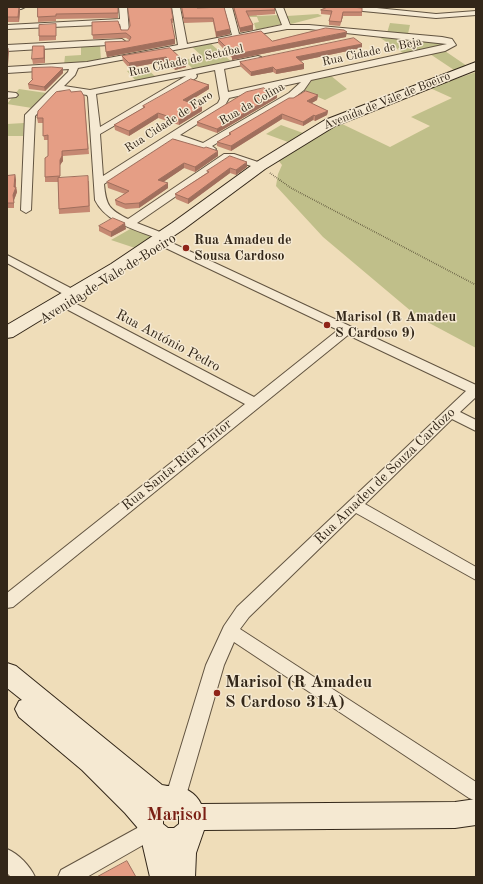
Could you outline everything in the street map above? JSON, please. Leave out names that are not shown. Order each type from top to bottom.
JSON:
[{"type":"street","points":[[7,8],[21,7]]},
{"type":"street","points":[[123,7],[128,57]]},
{"type":"street","points":[[176,7],[183,47]]},
{"type":"street","points":[[228,7],[236,36]]},
{"type":"street","points":[[279,7],[287,27]]},
{"type":"street","points":[[342,7],[402,10],[442,17],[476,13]]},
{"type":"street","points":[[7,27],[124,21]]},
{"type":"street","points":[[7,70],[74,66],[287,27],[309,27],[381,34]]},
{"type":"street","points":[[350,40],[381,34]]},
{"type":"street","name":"Rua Cidade de Beja","points":[[224,96],[445,48],[452,45],[449,41],[381,34]]},
{"type":"street","points":[[7,48],[126,42]]},
{"type":"street","name":"Rua Cidade de Setúbal","points":[[90,93],[265,57]]},
{"type":"street","points":[[26,210],[30,115],[72,73],[74,66]]},
{"type":"street","name":"Avenida de Vale de Boeiro","points":[[7,333],[125,271],[164,240],[244,187],[254,176],[260,166],[330,123],[476,66]]},
{"type":"street","name":"Rua Cidade de Faro","points":[[99,183],[218,108],[224,102],[219,67]]},
{"type":"street","points":[[96,133],[204,70]]},
{"type":"street","name":"Rua da Colina","points":[[203,147],[292,95],[301,88],[308,78]]},
{"type":"street","points":[[57,88],[90,93]]},
{"type":"street","name":"Rua Amadeu de Souza Cardozo","points":[[90,93],[93,99],[101,204],[112,215],[476,390],[244,612],[230,631],[215,665],[181,812]]},
{"type":"street","points":[[173,136],[260,166]]},
{"type":"street","points":[[130,223],[228,156]]},
{"type":"street","name":"Rua António Pedro","points":[[7,258],[70,299],[254,403]]},
{"type":"street","name":"Avenida de Vale de Boeiro","points":[[7,343],[70,299]]},
{"type":"street","name":"Rua Santa-Rita Pintor","points":[[7,602],[348,329]]},
{"type":"street","points":[[451,413],[476,426]]},
{"type":"street","points":[[355,505],[476,574]]},
{"type":"street","points":[[230,631],[476,792]]},
{"type":"street","points":[[7,673],[127,774],[155,796],[181,812]]},
{"type":"street","points":[[7,691],[133,801],[151,829],[163,841],[180,839],[181,812]]},
{"type":"street","points":[[164,877],[151,829],[153,807],[181,812],[455,815],[476,812]]},
{"type":"street","points":[[181,812],[181,877]]},
{"type":"street","points":[[68,877],[151,829]]},
{"type":"street","points":[[7,859],[25,877]]},
{"type":"path","points":[[260,166],[291,188],[476,285]]},
{"type":"shaded area","points":[[233,11],[255,11],[257,16],[278,15],[281,24],[256,30],[254,23],[259,22],[257,17],[235,17]]},
{"type":"shaded area","points":[[318,14],[322,16],[291,24],[287,16]]},
{"type":"shaded area","points":[[390,23],[410,25],[408,34],[387,33]]},
{"type":"shaded area","points":[[379,37],[445,43],[446,44],[406,55]]},
{"type":"shaded area","points":[[210,43],[232,62],[194,70],[184,60],[202,56],[192,47]]},
{"type":"shaded area","points":[[100,45],[101,60],[64,65],[65,56],[81,55],[81,46]]},
{"type":"shaded area","points":[[445,51],[467,66],[454,70],[430,54]]},
{"type":"shaded area","points":[[146,68],[156,77],[136,81],[127,71]]},
{"type":"shaded area","points":[[476,72],[476,348],[418,317],[323,237],[276,186],[278,174],[282,165],[278,160],[338,122],[390,147],[430,126],[411,117],[452,98],[430,88]]},
{"type":"shaded area","points":[[330,75],[347,89],[325,100],[304,91],[313,79]]},
{"type":"shaded area","points":[[19,89],[46,93],[32,108],[7,104]]},
{"type":"shaded area","points":[[24,123],[23,136],[7,136],[7,124]]},
{"type":"shaded area","points":[[281,125],[303,133],[288,142],[266,134]]},
{"type":"shaded area","points":[[132,228],[149,234],[151,238],[138,249],[111,240]]},
{"type":"building","points":[[7,7],[19,7],[18,17],[7,17]]},
{"type":"building","points":[[38,7],[118,7],[118,13],[56,14],[56,16],[38,17]]},
{"type":"building","points":[[128,7],[171,7],[173,19],[171,19],[175,39],[106,52],[105,42],[129,41],[131,37],[126,33],[92,35],[92,22],[118,21],[121,30],[128,30],[130,26]]},
{"type":"building","points":[[182,7],[224,7],[230,29],[216,32],[213,18],[184,18]]},
{"type":"building","points":[[234,7],[274,7],[275,10],[246,11],[253,25],[240,28]]},
{"type":"building","points":[[328,7],[362,8],[362,12],[343,12],[341,22],[329,21],[332,11],[321,10]]},
{"type":"building","points":[[56,24],[56,36],[39,36],[39,25]]},
{"type":"building","points":[[326,28],[344,30],[347,32],[232,55],[233,54],[218,39],[261,31],[272,41]]},
{"type":"building","points":[[354,38],[362,44],[296,57],[304,64],[276,70],[273,67],[251,72],[240,62]]},
{"type":"building","points":[[33,46],[44,46],[44,58],[32,59]]},
{"type":"building","points":[[170,48],[186,63],[175,65],[166,57],[129,63],[122,56]]},
{"type":"building","points":[[32,68],[63,68],[44,87],[28,84],[33,79]]},
{"type":"building","points":[[191,79],[209,85],[183,100],[202,107],[179,120],[158,113],[129,131],[114,125],[145,107],[143,106]]},
{"type":"building","points":[[264,88],[269,92],[277,94],[217,129],[197,122],[246,92]]},
{"type":"building","points":[[70,90],[71,92],[81,91],[84,96],[88,149],[62,151],[60,160],[60,176],[45,177],[45,158],[48,156],[48,135],[43,136],[43,118],[37,118],[38,111],[56,92]]},
{"type":"building","points":[[306,91],[318,95],[307,101],[328,111],[315,116],[314,115],[303,122],[282,114],[231,146],[217,142],[231,134],[229,133],[289,98],[293,98]]},
{"type":"building","points":[[173,139],[218,151],[195,167],[184,163],[158,180],[168,183],[139,203],[125,204],[115,200],[129,191],[107,182]]},
{"type":"building","points":[[230,156],[247,162],[236,170],[230,168],[188,199],[175,194],[209,172],[207,171]]},
{"type":"building","points":[[15,175],[14,187],[16,187],[13,195],[14,203],[7,203],[7,176]]},
{"type":"building","points":[[88,176],[89,206],[59,209],[58,178]]},
{"type":"building","points":[[113,218],[125,223],[111,232],[99,226]]},
{"type":"building","points":[[127,861],[136,877],[97,877]]},
{"type":"place","name":"Rua Amadeu de Sousa Cardoso","points":[[186,248]]},
{"type":"place","name":"Marisol (R Amadeu S Cardoso 9)","points":[[327,325]]},
{"type":"place","name":"Marisol (R Amadeu S Cardoso 31A)","points":[[217,693]]},
{"type":"district","name":"Marisol","points":[[177,815]]}]
